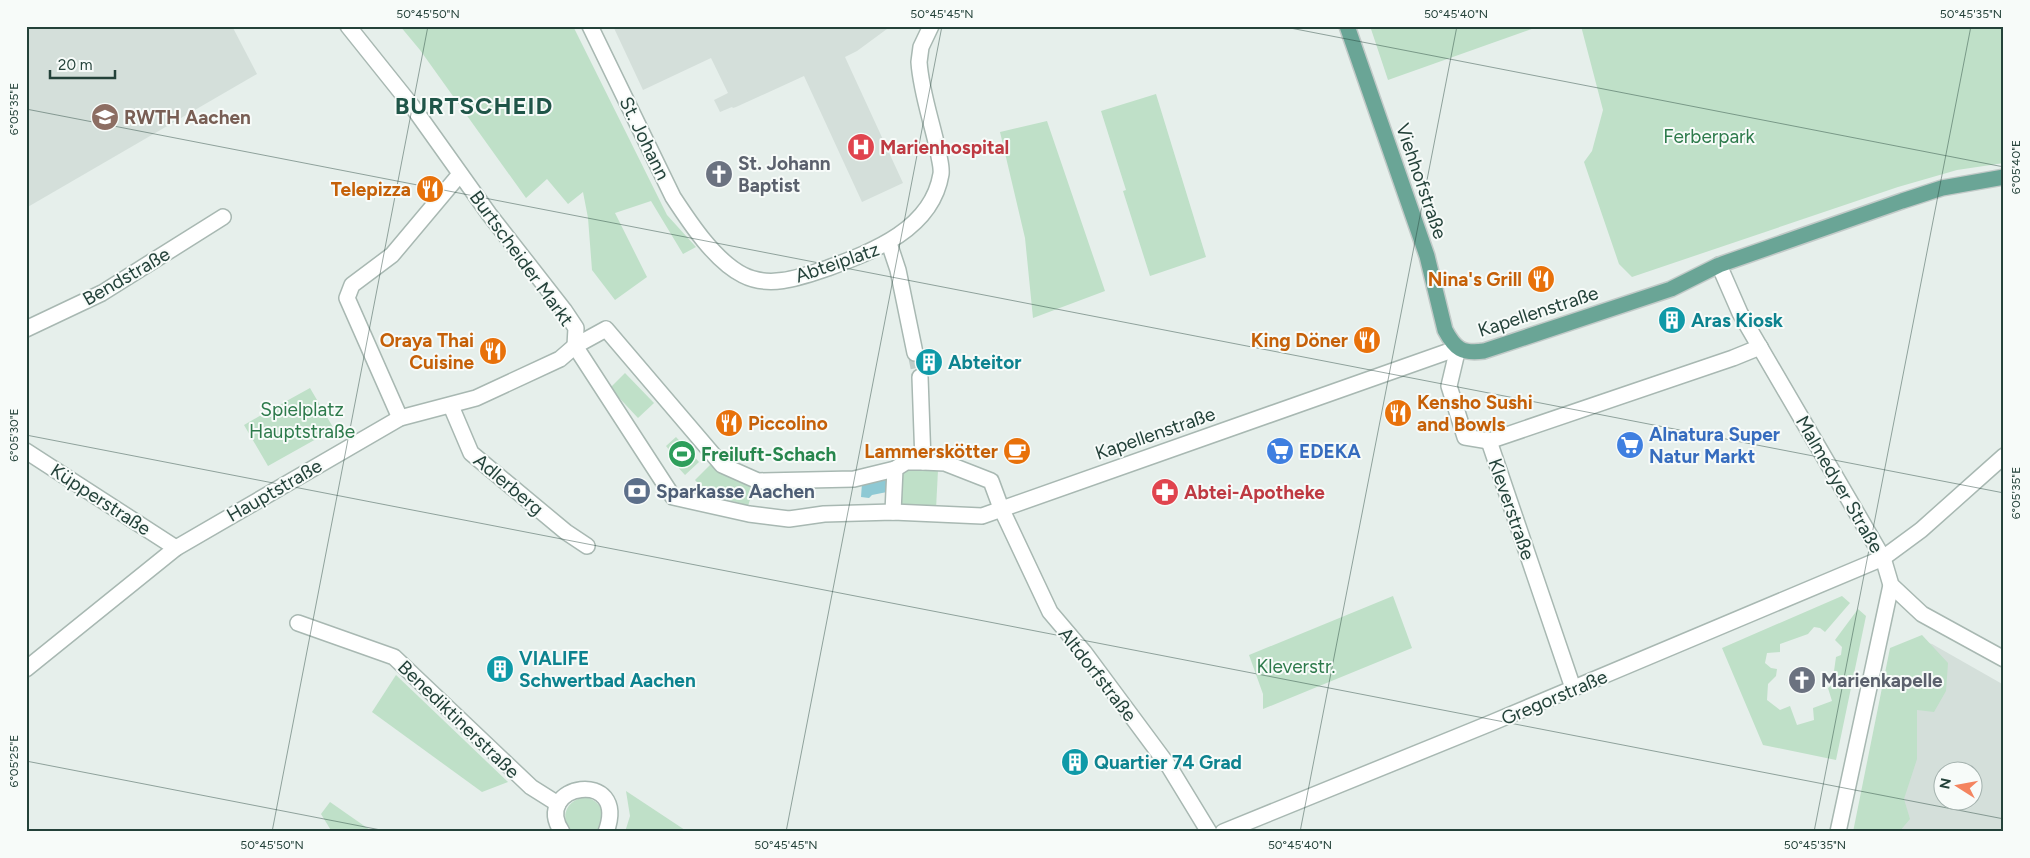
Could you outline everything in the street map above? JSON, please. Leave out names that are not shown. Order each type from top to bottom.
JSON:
[{"type":"main road","name":"Viehhofstraße","points":[[1347,26],[1427,256],[1445,330],[1450,340],[1458,348]]},
{"type":"main road","name":"Kapellenstraße","points":[[1458,348],[1469,353],[1484,351],[1671,289],[1720,265],[1770,246],[1934,191],[2004,177]]},
{"type":"street","name":"Burtscheider Markt","points":[[348,26],[412,106],[460,174],[564,310],[576,328],[575,346],[673,498],[749,514],[789,519],[824,514],[892,512],[982,516],[1001,508],[991,481],[945,463],[906,462],[895,469],[854,479],[758,481],[722,465],[606,329],[575,346]]},
{"type":"street","name":"St. Johann","points":[[590,26],[674,197],[689,222],[708,243]]},
{"type":"street","name":"Abteiplatz","points":[[708,243],[727,265],[744,276],[767,282],[801,277],[869,253],[889,243],[916,221],[933,201],[942,172],[919,69],[921,47],[931,26]]},
{"type":"street","points":[[400,418],[346,298],[352,286],[392,255],[460,174]]},
{"type":"street","name":"Bendstraße","points":[[26,329],[102,293],[223,218]]},
{"type":"street","name":"Abteiplatz","points":[[889,243],[898,270],[914,353]]},
{"type":"street","name":"Malmedyer Straße","points":[[1720,265],[1740,313],[1883,558],[1891,585]]},
{"type":"street","name":"Hauptstraße","points":[[26,669],[176,548],[400,418],[476,398],[560,359],[575,346]]},
{"type":"street","points":[[1489,441],[1733,358],[1760,347]]},
{"type":"street","name":"Kleverstraße","points":[[1458,348],[1448,386],[1465,437],[1489,441],[1574,688]]},
{"type":"street","name":"Kapellenstraße","points":[[1001,508],[1458,348]]},
{"type":"street","points":[[920,377],[923,462]]},
{"type":"street","name":"Adlerberg","points":[[451,406],[470,452],[566,532],[587,546]]},
{"type":"street","name":"Küpperstraße","points":[[26,451],[176,548]]},
{"type":"street","name":"Gregorstraße","points":[[1223,832],[1574,688],[1883,558],[1922,530],[2004,456]]},
{"type":"street","points":[[892,512],[895,469]]},
{"type":"street","name":"Altdorfstraße","points":[[1001,508],[1050,612],[1084,652],[1170,768],[1209,832]]},
{"type":"street","points":[[1891,585],[1922,614],[2004,659]]},
{"type":"street","points":[[1838,832],[1891,585]]},
{"type":"street","name":"Benediktinerstraße","points":[[298,623],[394,658],[531,787],[558,804]]},
{"type":"street","points":[[562,832],[556,820],[558,804],[570,792],[588,788],[596,791],[603,797],[610,812],[610,821],[606,832]]},
{"type":"shaded area","name":"RWTH Aachen","points":[[26,26],[232,26],[257,74],[26,208]]},
{"type":"shaded area","name":"Marienhospital","points":[[613,26],[891,26],[857,51],[845,57],[903,183],[862,202],[804,76],[736,107],[720,112],[714,100],[728,93],[711,58],[643,90]]},
{"type":"shaded area","points":[[1924,642],[1932,644],[2004,685],[2004,832],[1871,832]]},
{"type":"green space","points":[[400,26],[573,26],[667,215],[696,247],[683,254],[651,201],[615,213],[647,277],[615,300],[592,270],[588,218],[583,192],[568,204],[547,179],[526,198],[420,50]]},
{"type":"green space","points":[[1370,26],[1540,26],[1388,80]]},
{"type":"green space","name":"Ferberpark","points":[[1581,26],[2004,26],[2004,163],[1957,170],[1898,187],[1632,277],[1619,264],[1584,162],[1592,151],[1603,110]]},
{"type":"green space","points":[[1156,94],[1206,257],[1150,276],[1123,191],[1126,190],[1101,111]]},
{"type":"green space","points":[[1047,121],[1105,291],[1033,318],[1025,238],[1000,132]]},
{"type":"green space","points":[[625,373],[654,403],[638,418],[610,388]]},
{"type":"green space","name":"Spielplatz Hauptstraße","points":[[310,388],[334,429],[268,466],[244,425],[263,414],[266,418],[274,415],[272,409]]},
{"type":"green space","name":"Freiluft-Schach","points":[[676,437],[699,462],[685,475],[675,464],[678,461],[666,446]]},
{"type":"green space","points":[[712,463],[719,470],[754,487],[748,506],[707,493],[695,480]]},
{"type":"green space","points":[[903,469],[938,470],[936,509],[901,505]]},
{"type":"green space","name":"Kleverstr.","points":[[1393,596],[1412,648],[1263,709],[1263,694],[1249,655]]},
{"type":"green space","points":[[1842,596],[1850,603],[1825,632],[1820,628],[1814,627],[1808,634],[1780,644],[1780,652],[1767,653],[1765,663],[1771,668],[1777,669],[1776,676],[1768,684],[1767,700],[1780,710],[1790,706],[1797,725],[1814,720],[1813,708],[1832,701],[1828,688],[1832,685],[1836,657],[1841,655],[1842,647],[1835,640],[1858,609],[1866,616],[1836,760],[1763,745],[1722,648]]},
{"type":"green space","points":[[1922,635],[1948,663],[1946,691],[1934,712],[1917,710],[1917,759],[1904,799],[1910,819],[1899,832],[1853,832],[1890,648]]},
{"type":"green space","points":[[396,675],[508,782],[482,792],[372,712]]},
{"type":"green space","points":[[626,791],[688,832],[625,832],[630,816]]},
{"type":"green space","points":[[586,797],[592,799],[600,807],[603,817],[601,827],[597,832],[572,832],[566,820],[567,810],[574,801]]},
{"type":"green space","points":[[330,802],[373,832],[332,832],[321,814]]},
{"type":"water","points":[[888,478],[887,492],[872,495],[869,498],[861,497],[862,483],[870,483],[871,480]]},
{"type":"tunnel","points":[[915,353],[920,377]]},
{"type":"place","name":"RWTH Aachen","points":[[105,117]]},
{"type":"place","name":"Marienhospital","points":[[861,147]]},
{"type":"place","name":"St. Johann Baptist","points":[[719,174]]},
{"type":"place","name":"Telepizza","points":[[430,189]]},
{"type":"place","name":"Nina's Grill","points":[[1541,279]]},
{"type":"place","name":"Aras Kiosk","points":[[1672,320]]},
{"type":"place","name":"King Döner","points":[[1367,340]]},
{"type":"place","name":"Oraya Thai Cuisine","points":[[493,351]]},
{"type":"place","name":"Abteitor","points":[[929,362]]},
{"type":"place","name":"Kensho Sushi and Bowls","points":[[1398,413]]},
{"type":"place","name":"Piccolino","points":[[729,423]]},
{"type":"place","name":"Alnatura Super Natur Markt","points":[[1630,445]]},
{"type":"place","name":"Lammerskötter","points":[[1017,451]]},
{"type":"place","name":"EDEKA","points":[[1280,451]]},
{"type":"place","name":"Freiluft-Schach","points":[[682,454]]},
{"type":"place","name":"Sparkasse Aachen","points":[[637,491]]},
{"type":"place","name":"Abtei-Apotheke","points":[[1165,492]]},
{"type":"place","name":"VIALIFE Schwertbad Aachen","points":[[500,669]]},
{"type":"place","name":"Marienkapelle","points":[[1802,680]]},
{"type":"place","name":"Quartier 74 Grad","points":[[1075,762]]},
{"type":"district","name":"BURTSCHEID","points":[[474,106]]}]
